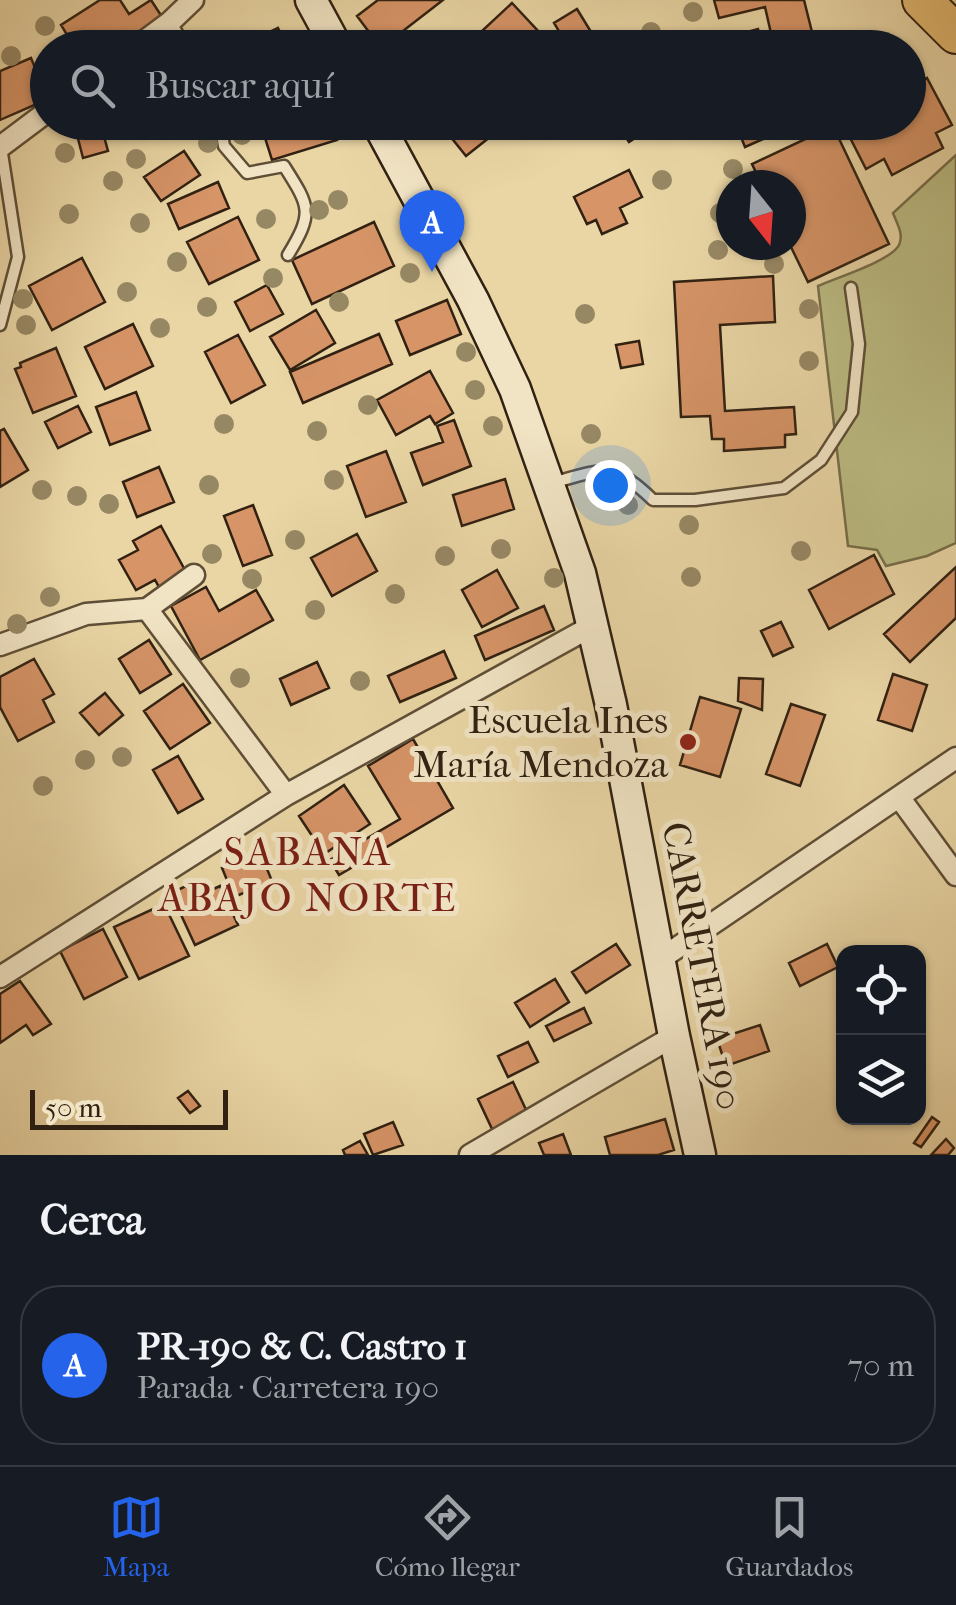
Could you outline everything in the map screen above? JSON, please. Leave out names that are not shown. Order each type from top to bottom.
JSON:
[{"type":"highway","points":[[922,0],[956,34]]},
{"type":"street","points":[[159,30],[193,0]]},
{"type":"street","points":[[311,0],[327,30]]},
{"type":"street","points":[[1,147],[30,125]]},
{"type":"street","name":"CARRETERA 190","points":[[387,140],[473,300],[515,389],[550,484],[594,625],[700,1155]]},
{"type":"street","points":[[0,645],[86,614],[147,610],[194,574]]},
{"type":"street","points":[[147,610],[286,795]]},
{"type":"street","points":[[0,976],[286,795],[594,625]]},
{"type":"street","points":[[659,960],[956,758]]},
{"type":"street","points":[[899,798],[956,875]]},
{"type":"street","points":[[470,1155],[674,1036]]},
{"type":"lane","points":[[170,22],[175,30]]},
{"type":"lane","points":[[223,140],[247,173],[284,166],[305,200],[306,226],[288,255]]},
{"type":"lane","points":[[0,325],[18,258],[1,147]]},
{"type":"lane","points":[[550,484],[598,470],[630,478],[654,500],[695,500],[784,488],[821,460],[852,412],[859,344],[851,288]]},
{"type":"green space","points":[[956,155],[956,543],[927,556],[886,566],[877,550],[848,546],[818,286],[894,251],[901,237],[893,213]]},
{"type":"building","points":[[100,0],[120,0],[129,14],[151,0],[164,20],[149,30],[64,30],[61,25]]},
{"type":"building","points":[[378,0],[443,0],[404,30],[368,30],[357,16]]},
{"type":"building","points":[[714,0],[804,0],[812,30],[770,30],[765,7],[719,18]]},
{"type":"building","points":[[512,3],[537,30],[483,30]]},
{"type":"building","points":[[577,9],[590,30],[558,30],[554,23]]},
{"type":"building","points":[[30,58],[30,107],[0,120],[0,71]]},
{"type":"building","points":[[926,78],[952,125],[936,133],[943,148],[892,175],[884,159],[866,169],[851,140],[926,140]]},
{"type":"building","points":[[78,140],[105,140],[108,151],[83,158]]},
{"type":"building","points":[[266,140],[337,140],[272,160]]},
{"type":"building","points":[[453,140],[486,140],[466,156]]},
{"type":"building","points":[[742,140],[761,140],[745,147]]},
{"type":"building","points":[[803,140],[840,140],[889,244],[808,282],[797,260],[806,260],[806,170],[755,170],[752,164]]},
{"type":"building","points":[[184,151],[200,175],[161,201],[144,177]]},
{"type":"building","points":[[629,170],[642,197],[620,208],[627,223],[602,234],[596,220],[587,224],[574,197]]},
{"type":"building","points":[[218,182],[229,208],[179,229],[168,204]]},
{"type":"building","points":[[238,217],[259,260],[209,284],[187,242]]},
{"type":"building","points":[[374,222],[394,266],[312,304],[292,260]]},
{"type":"building","points":[[82,258],[105,302],[52,330],[29,286]]},
{"type":"building","points":[[773,276],[775,322],[720,325],[725,411],[794,407],[796,434],[785,435],[785,447],[724,451],[724,439],[712,439],[710,416],[681,417],[674,282]]},
{"type":"building","points":[[267,285],[283,314],[250,331],[235,302]]},
{"type":"building","points":[[447,300],[461,334],[410,355],[396,321]]},
{"type":"building","points":[[316,310],[335,343],[290,370],[270,337]]},
{"type":"building","points":[[133,324],[153,366],[105,389],[85,347]]},
{"type":"building","points":[[379,334],[392,364],[303,403],[290,372]]},
{"type":"building","points":[[238,335],[265,385],[231,403],[205,352]]},
{"type":"building","points":[[639,341],[643,364],[621,368],[616,345]]},
{"type":"building","points":[[56,348],[76,396],[33,413],[15,369],[21,367],[20,363]]},
{"type":"building","points":[[430,371],[453,413],[435,424],[430,416],[396,435],[377,400]]},
{"type":"building","points":[[136,392],[150,430],[110,445],[96,407]]},
{"type":"building","points":[[78,406],[91,432],[58,448],[45,422]]},
{"type":"building","points":[[454,420],[471,466],[423,485],[411,453],[443,442],[437,426]]},
{"type":"building","points":[[4,429],[28,470],[0,487],[0,431]]},
{"type":"building","points":[[386,451],[406,502],[366,517],[347,466]]},
{"type":"building","points":[[159,467],[174,502],[137,517],[123,482]]},
{"type":"building","points":[[505,479],[514,509],[462,526],[453,495]]},
{"type":"building","points":[[253,505],[272,555],[243,566],[224,516]]},
{"type":"building","points":[[161,526],[186,572],[159,587],[155,580],[136,590],[119,560],[138,550],[133,541]]},
{"type":"building","points":[[357,534],[377,571],[332,596],[311,558]]},
{"type":"building","points":[[874,555],[894,594],[829,629],[809,590]]},
{"type":"building","points":[[956,567],[956,618],[910,662],[884,634]]},
{"type":"building","points":[[497,570],[518,608],[482,627],[462,590]]},
{"type":"building","points":[[206,587],[219,611],[256,590],[273,620],[200,660],[171,606]]},
{"type":"building","points":[[544,606],[554,630],[485,660],[475,636]]},
{"type":"building","points":[[781,622],[793,647],[773,656],[761,631]]},
{"type":"building","points":[[149,640],[171,674],[140,693],[119,659]]},
{"type":"building","points":[[444,651],[456,678],[400,702],[388,676]]},
{"type":"building","points":[[34,659],[54,694],[43,700],[54,722],[18,741],[0,707],[0,677]]},
{"type":"building","points":[[317,662],[329,688],[291,705],[280,679]]},
{"type":"building","points":[[893,674],[927,685],[912,731],[878,720]]},
{"type":"building","points":[[739,678],[763,679],[762,710],[738,701]]},
{"type":"building","points":[[183,684],[210,723],[170,749],[144,711]]},
{"type":"building","points":[[105,693],[123,715],[99,735],[80,713]]},
{"type":"building","points":[[700,697],[741,709],[720,777],[680,765]]},
{"type":"building","points":[[791,704],[825,715],[800,786],[766,774]]},
{"type":"building","points":[[413,739],[453,808],[339,875],[330,860],[400,819],[368,766]]},
{"type":"building","points":[[178,756],[203,799],[178,813],[153,770]]},
{"type":"building","points":[[344,785],[370,824],[324,854],[299,816]]},
{"type":"building","points":[[260,852],[272,881],[234,897],[222,868]]},
{"type":"building","points":[[199,880],[205,893],[220,886],[238,925],[195,945],[171,893]]},
{"type":"building","points":[[164,904],[189,956],[139,979],[114,927]]},
{"type":"building","points":[[103,929],[127,977],[84,999],[60,951]]},
{"type":"building","points":[[616,944],[630,965],[586,993],[572,972]]},
{"type":"building","points":[[827,944],[836,968],[800,986],[789,963]]},
{"type":"building","points":[[555,979],[569,1002],[530,1027],[515,1003]]},
{"type":"building","points":[[20,981],[51,1024],[33,1035],[26,1025],[0,1043],[0,994]]},
{"type":"building","points":[[584,1008],[591,1023],[554,1041],[546,1026]]},
{"type":"building","points":[[760,1025],[769,1051],[726,1066],[717,1039]]},
{"type":"building","points":[[528,1042],[538,1062],[508,1077],[498,1056]]},
{"type":"building","points":[[513,1082],[528,1114],[493,1131],[478,1099]]},
{"type":"building","points":[[188,1091],[200,1106],[190,1113],[178,1098]]},
{"type":"building","points":[[932,1117],[939,1122],[921,1147],[914,1143]]},
{"type":"building","points":[[665,1119],[674,1150],[658,1155],[610,1155],[605,1137]]},
{"type":"building","points":[[393,1122],[403,1145],[373,1155],[364,1134]]},
{"type":"building","points":[[563,1134],[571,1155],[544,1155],[539,1143]]},
{"type":"building","points":[[946,1139],[954,1148],[948,1155],[931,1155]]},
{"type":"building","points":[[360,1141],[368,1155],[345,1155],[343,1150]]},
{"type":"place","name":"PR-190 & C. Castro 1","points":[[432,272]]},
{"type":"place","name":"Escuela Ines María Mendoza","points":[[688,742]]},
{"type":"district","name":"SABANA ABAJO NORTE","points":[[308,874]]}]
